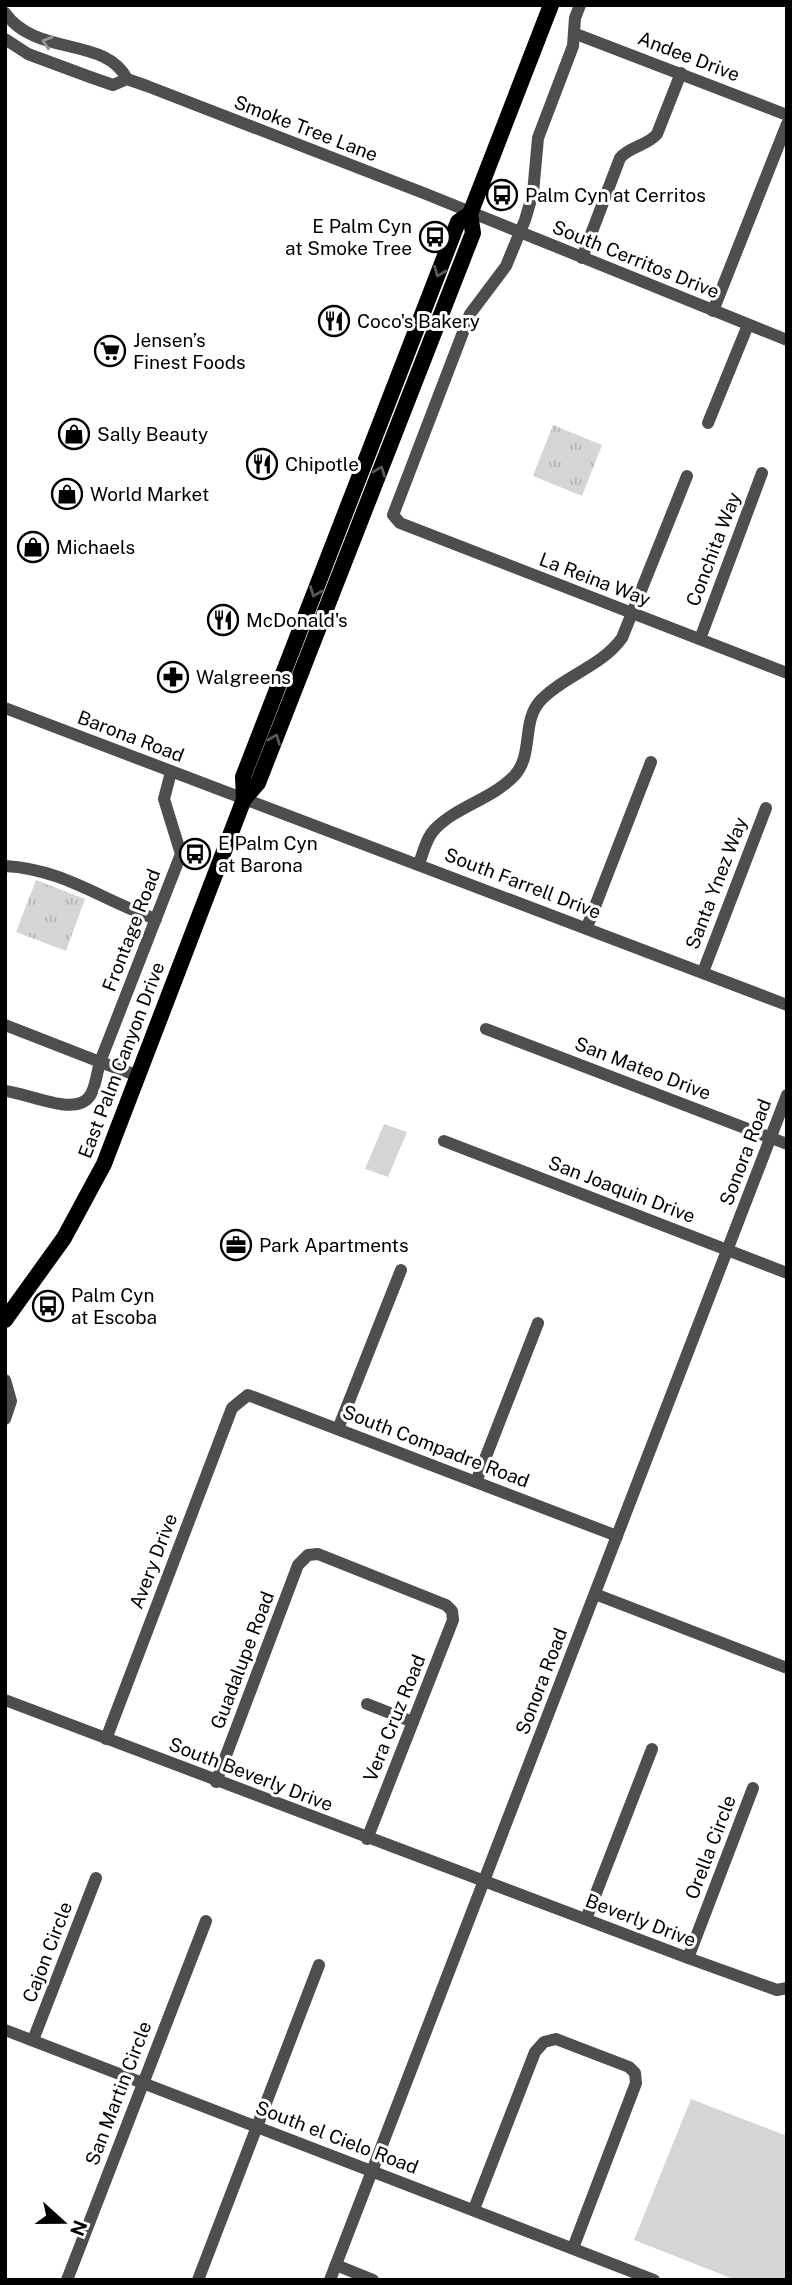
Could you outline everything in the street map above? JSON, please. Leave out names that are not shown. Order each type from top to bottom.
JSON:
[{"type":"main road","name":"East Palm Canyon Drive","points":[[5,1320],[43,1272],[88,1199],[139,1076],[244,799],[243,777],[404,360],[458,222],[470,214],[551,5]]},
{"type":"street","points":[[519,234],[533,193],[538,138],[576,34],[575,18],[580,5]]},
{"type":"street","name":"Smoke Tree Lane","points":[[5,13],[12,22],[37,39],[101,55],[121,65],[127,79]]},
{"type":"street","name":"Andee Drive","points":[[576,34],[787,115]]},
{"type":"street","name":"Smoke Tree Lane","points":[[5,39],[28,54],[65,68],[113,85],[127,79],[470,214]]},
{"type":"street","points":[[65,68],[71,48]]},
{"type":"street","points":[[582,258],[620,158],[626,151],[657,134],[681,73]]},
{"type":"street","points":[[713,311],[787,124]]},
{"type":"street","name":"South Cerritos Drive","points":[[470,214],[787,340]]},
{"type":"street","name":"La Reina Way","points":[[519,234],[506,266],[470,314],[393,515],[400,523],[787,674]]},
{"type":"street","points":[[708,423],[748,325]]},
{"type":"street","name":"Conchita Way","points":[[700,639],[762,473]]},
{"type":"street","points":[[419,864],[435,828],[504,785],[517,773],[524,760],[532,713],[542,699],[610,655],[622,638],[687,476]]},
{"type":"street","name":"Barona Road","points":[[5,708],[244,799]]},
{"type":"street","points":[[587,928],[651,762]]},
{"type":"street","name":"Frontage Road","points":[[5,1091],[71,1108],[84,1104],[92,1093],[100,1062],[181,854],[164,799],[171,772]]},
{"type":"street","name":"South Farrell Drive","points":[[244,799],[787,1005]]},
{"type":"street","name":"Santa Ynez Way","points":[[703,971],[766,808]]},
{"type":"street","points":[[5,866],[41,870],[100,892],[120,906],[156,919]]},
{"type":"street","points":[[5,1025],[139,1076]]},
{"type":"street","name":"San Mateo Drive","points":[[486,1029],[787,1144]]},
{"type":"street","name":"Sonora Road","points":[[330,2280],[787,1095]]},
{"type":"street","name":"San Joaquin Drive","points":[[444,1141],[787,1273]]},
{"type":"street","points":[[338,1429],[401,1270]]},
{"type":"street","points":[[476,1482],[538,1323]]},
{"type":"street","points":[[5,1380],[11,1401],[5,1419]]},
{"type":"street","name":"South Compadre Road","points":[[241,1399],[248,1395],[261,1399],[617,1536]]},
{"type":"street","name":"Avery Drive","points":[[106,1739],[232,1408],[241,1399]]},
{"type":"street","name":"Vera Cruz Road","points":[[309,1555],[318,1554],[446,1605],[452,1611],[453,1620],[367,1839]]},
{"type":"street","name":"Guadalupe Road","points":[[216,1782],[298,1565],[309,1555]]},
{"type":"street","points":[[595,1594],[787,1668]]},
{"type":"street","name":"South Beverly Drive","points":[[5,1700],[483,1882]]},
{"type":"street","points":[[368,1704],[413,1722]]},
{"type":"street","points":[[586,1919],[652,1749]]},
{"type":"street","name":"Orella Circle","points":[[688,1958],[753,1788]]},
{"type":"street","name":"Cajon Circle","points":[[33,2040],[96,1878]]},
{"type":"street","name":"Beverly Drive","points":[[483,1882],[777,1990],[787,1988]]},
{"type":"street","name":"San Martin Circle","points":[[67,2280],[206,1921]]},
{"type":"street","points":[[198,2280],[319,1965]]},
{"type":"street","name":"South el Cielo Road","points":[[5,2030],[654,2280]]},
{"type":"street","points":[[474,2209],[535,2052],[544,2042],[556,2039],[586,2050],[629,2067],[635,2073],[636,2083],[573,2248]]},
{"type":"street","points":[[335,2265],[373,2280]]},
{"type":"green space","points":[[553,425],[602,445],[582,496],[533,476]]},
{"type":"green space","points":[[36,880],[85,899],[66,951],[16,932]]},
{"type":"green space","points":[[384,1124],[407,1132],[388,1177],[365,1169]]},
{"type":"green space","points":[[691,2099],[787,2136],[787,2280],[736,2280],[634,2240]]},
{"type":"place","name":"Palm Cyn at Cerritos","points":[[502,195]]},
{"type":"place","name":"E Palm Cyn at Smoke Tree","points":[[435,237]]},
{"type":"place","name":"Coco's Bakery","points":[[334,321]]},
{"type":"place","name":"Jensen’s Finest Foods","points":[[110,351]]},
{"type":"place","name":"Sally Beauty","points":[[74,434]]},
{"type":"place","name":"Chipotle","points":[[262,464]]},
{"type":"place","name":"World Market","points":[[67,494]]},
{"type":"place","name":"Michaels","points":[[33,547]]},
{"type":"place","name":"McDonald's","points":[[223,620]]},
{"type":"place","name":"Walgreens","points":[[173,677]]},
{"type":"place","name":"E Palm Cyn at Barona","points":[[195,854]]},
{"type":"place","name":"Park Apartments","points":[[236,1245]]},
{"type":"place","name":"Palm Cyn at Escoba","points":[[48,1306]]}]
